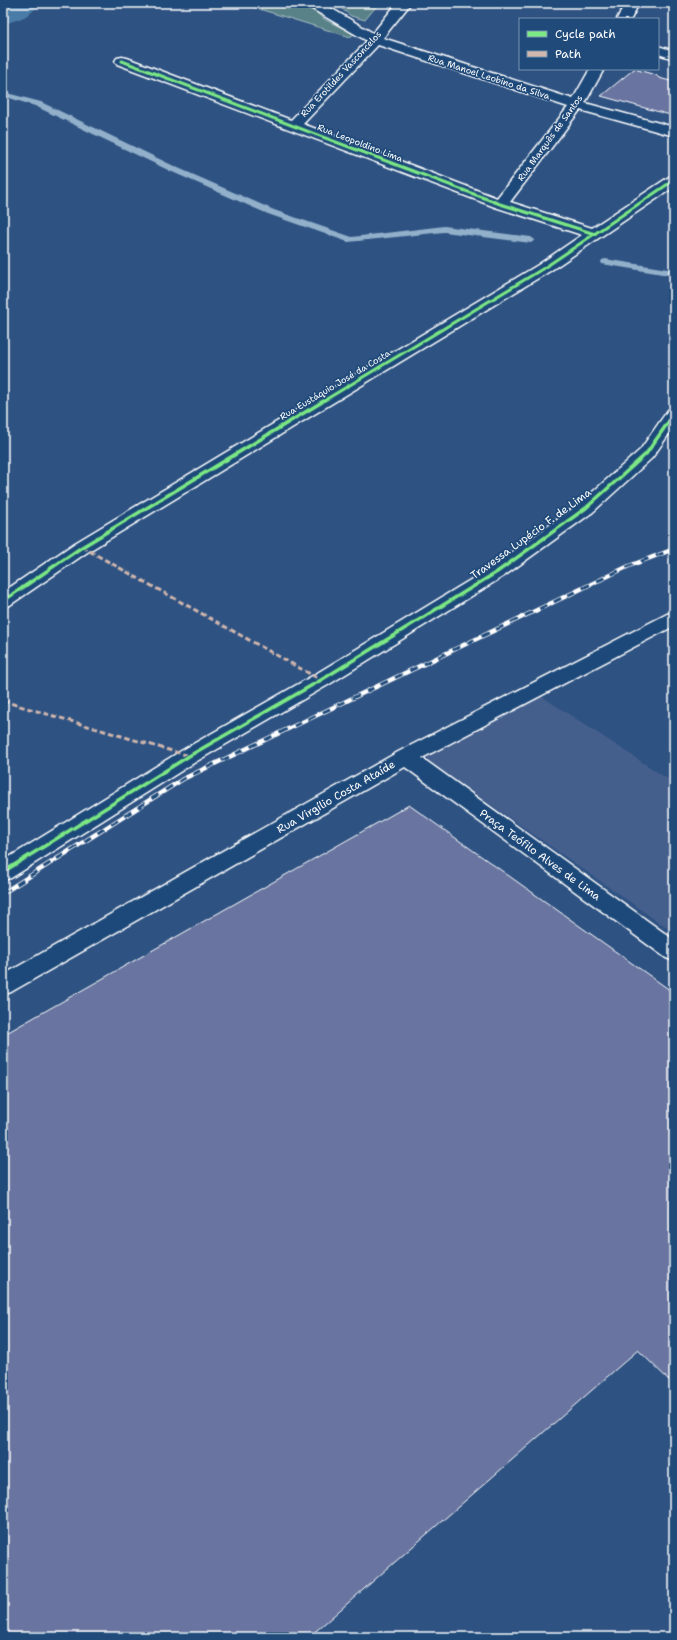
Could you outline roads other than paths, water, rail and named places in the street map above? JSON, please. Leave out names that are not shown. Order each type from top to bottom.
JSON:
[{"type":"street","name":"Rua Manoel Leobino da Silva","points":[[312,3],[375,40],[577,105],[674,132]]},
{"type":"street","name":"Rua Erotildes Vasconcelos","points":[[293,126],[375,40],[404,3]]},
{"type":"street","points":[[624,18],[632,3]]},
{"type":"street","points":[[659,50],[674,55]]},
{"type":"street","name":"Rua Leopoldino Lima","points":[[122,61],[500,204],[595,234]]},
{"type":"street","name":"Rua Marquês de Santos","points":[[500,204],[577,105],[596,70]]},
{"type":"street","name":"Rua Eustáquio José da Costa","points":[[3,601],[82,547],[544,268],[674,180]]},
{"type":"street","name":"Travessa Lupécio F. de Lima","points":[[3,872],[189,756],[321,680],[497,572],[586,508],[646,454],[674,414]]},
{"type":"street","name":"Rua Virgílio Costa Ataíde","points":[[3,986],[406,757],[674,618]]},
{"type":"street","name":"Praça Teófilo Alves de Lima","points":[[406,757],[674,952]]},
{"type":"waterway","points":[[3,11],[18,3]]},
{"type":"waterway","points":[[3,94],[38,104],[173,169],[271,212],[351,240],[444,229],[531,240]]},
{"type":"waterway","points":[[605,262],[674,273]]},
{"type":"railway","points":[[3,893],[183,779],[629,566],[674,549]]}]
